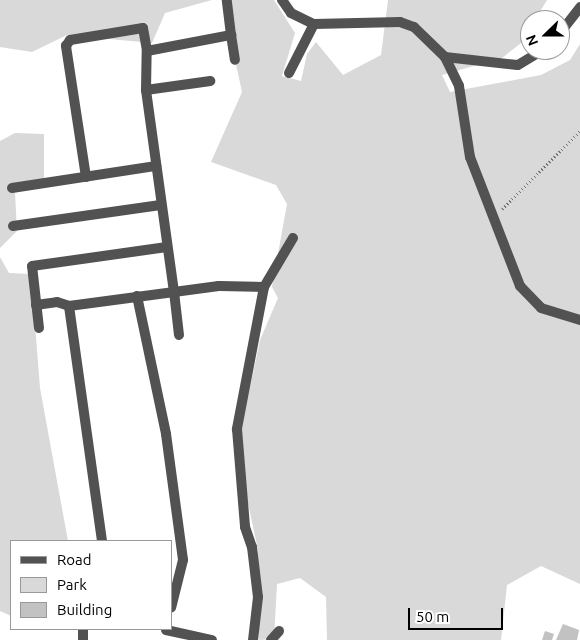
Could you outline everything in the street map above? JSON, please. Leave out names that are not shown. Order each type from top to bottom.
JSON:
[{"type":"street","points":[[227,0],[235,60]]},
{"type":"street","points":[[282,0],[291,12],[314,24],[400,22],[414,27],[445,57],[459,86],[470,157],[490,214],[520,286],[541,308],[580,320]]},
{"type":"street","points":[[570,20],[580,7]]},
{"type":"street","points":[[289,72],[314,24]]},
{"type":"street","points":[[86,177],[66,46],[70,40],[143,28],[147,50],[146,90],[179,335]]},
{"type":"street","points":[[147,50],[231,35]]},
{"type":"street","points":[[445,57],[518,65],[526,60]]},
{"type":"street","points":[[146,90],[210,81]]},
{"type":"street","points":[[12,188],[156,166]]},
{"type":"street","points":[[13,226],[161,205]]},
{"type":"street","points":[[253,640],[258,597],[252,547],[244,527],[237,429],[264,287],[293,238]]},
{"type":"street","points":[[39,328],[32,266],[167,247]]},
{"type":"street","points":[[36,305],[57,302],[69,306],[219,286],[264,287]]},
{"type":"street","points":[[137,296],[166,434],[183,560],[172,604]]},
{"type":"street","points":[[69,306],[102,540]]},
{"type":"street","points":[[169,630],[212,640]]},
{"type":"street","points":[[271,640],[280,631]]},
{"type":"path","points":[[490,214],[501,210],[580,131]]},
{"type":"green space","points":[[0,0],[212,0],[165,13],[152,43],[67,35],[32,52],[0,47]]},
{"type":"green space","points":[[222,0],[274,0],[295,33],[282,76],[301,81],[307,54],[316,42],[343,75],[381,55],[388,0],[547,0],[541,10],[520,10],[520,44],[502,58],[442,75],[450,92],[541,75],[570,60],[580,44],[580,584],[541,566],[507,585],[501,640],[327,640],[326,597],[300,578],[277,584],[274,639],[259,640],[258,550],[243,480],[242,426],[260,340],[278,298],[272,287],[287,204],[276,185],[211,162],[242,92]]},
{"type":"green space","points":[[15,133],[44,134],[44,183],[15,192],[17,231],[0,248],[0,141]]},
{"type":"green space","points":[[0,257],[9,273],[31,274],[40,388],[68,540],[10,540],[10,616],[0,611]]},
{"type":"building","points":[[563,624],[579,630],[577,640],[556,640]]},
{"type":"building","points":[[545,631],[554,634],[552,640],[542,640]]}]
